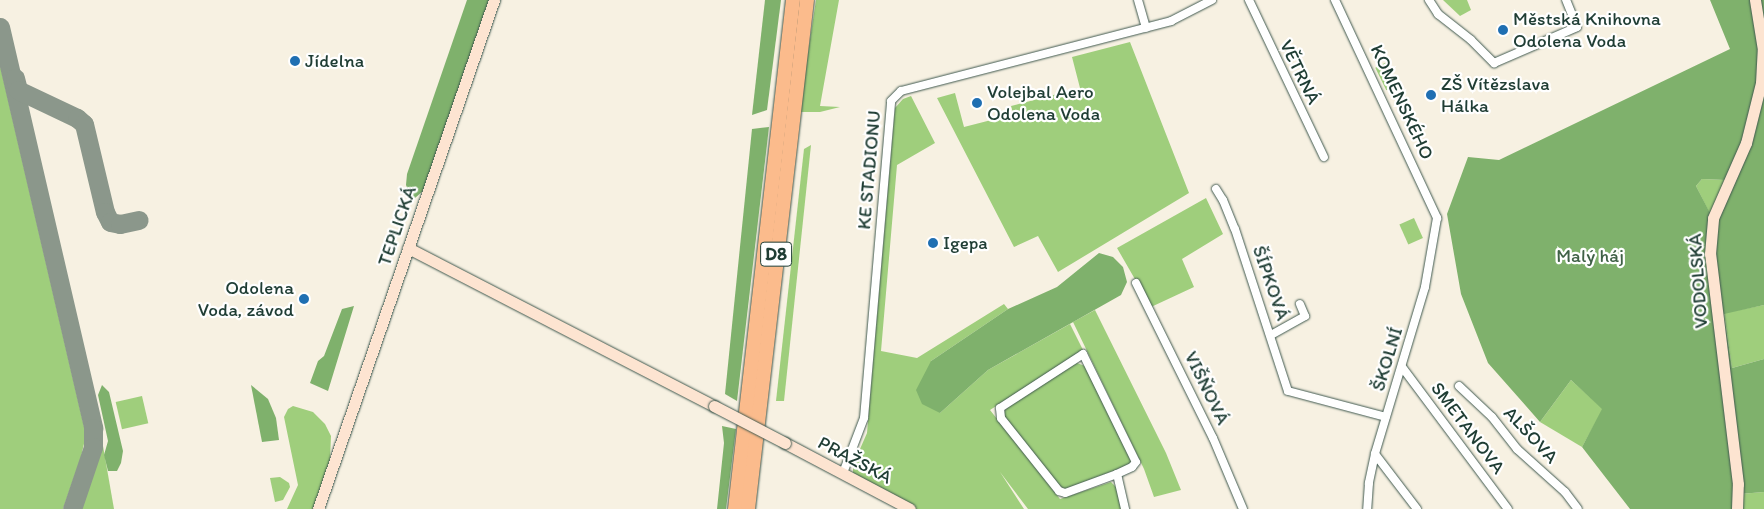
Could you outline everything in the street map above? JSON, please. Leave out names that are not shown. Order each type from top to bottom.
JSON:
[{"type":"highway","name":"D8","points":[[735,509],[793,0]]},
{"type":"highway","name":"D8","points":[[748,509],[807,0]]},
{"type":"street","name":"TEPLICKÁ","points":[[318,509],[494,0]]},
{"type":"street","points":[[1138,0],[1146,28]]},
{"type":"street","name":"KE STADIONU","points":[[843,473],[864,418],[891,101],[901,91],[1171,21],[1212,0]]},
{"type":"street","name":"VĚTRNÁ","points":[[1249,0],[1324,157]]},
{"type":"street","name":"KOMENSKÉHO","points":[[1335,0],[1437,218]]},
{"type":"street","points":[[1428,0],[1438,14],[1470,40],[1494,63],[1577,27],[1566,0]]},
{"type":"street","name":"VODOLSKÁ","points":[[1738,509],[1738,484],[1710,254],[1713,218],[1746,143],[1761,83],[1763,50],[1755,0]]},
{"type":"street","name":"ŠÍPKOVÁ","points":[[1216,189],[1223,200],[1235,229],[1288,391],[1386,417]]},
{"type":"street","name":"ŠKOLNÍ","points":[[1368,509],[1370,483],[1376,454],[1427,279],[1437,218]]},
{"type":"street","name":"PRAŽSKÁ","points":[[408,248],[910,509]]},
{"type":"street","name":"VIŠŇOVÁ","points":[[1136,283],[1213,438],[1243,509]]},
{"type":"street","points":[[1271,335],[1304,316],[1300,304]]},
{"type":"street","points":[[1083,354],[1136,462],[1132,467],[1117,474],[1065,493],[1059,491],[1001,418],[1000,408],[1083,354]]},
{"type":"street","name":"SMETANOVA","points":[[1402,367],[1508,509]]},
{"type":"street","name":"ALŠOVA","points":[[1459,386],[1492,417],[1517,449],[1564,492],[1578,509]]},
{"type":"street","points":[[1376,454],[1417,509]]},
{"type":"street","points":[[1117,474],[1125,509]]},
{"type":"green space","points":[[467,0],[489,0],[423,191],[415,198],[410,196],[406,185],[407,174]]},
{"type":"green space","points":[[765,0],[781,0],[767,110],[752,115]]},
{"type":"green space","points":[[816,0],[839,0],[820,106],[840,107],[820,112],[799,112]]},
{"type":"green space","points":[[1443,0],[1467,0],[1471,10],[1460,16]]},
{"type":"green space","name":"Malý háj","points":[[1710,0],[1764,0],[1764,305],[1724,314],[1732,368],[1764,359],[1764,492],[1740,494],[1739,509],[1630,509],[1582,447],[1602,409],[1571,380],[1540,422],[1488,363],[1461,294],[1447,214],[1468,157],[1499,160],[1730,49]],"holes":[[[1702,179],[1725,180],[1710,213],[1696,186]]]},
{"type":"green space","points":[[1130,42],[1189,193],[1058,272],[1038,236],[1014,247],[937,98],[955,93],[964,127],[1003,117],[1003,115],[1013,113],[1011,106],[1080,88],[1072,57]]},
{"type":"green space","points":[[1387,62],[1398,84],[1386,90],[1375,68]]},
{"type":"green space","points":[[0,65],[86,435],[81,457],[63,509],[0,509]]},
{"type":"green space","points":[[911,96],[935,143],[897,165],[881,351],[917,358],[1004,304],[1008,309],[931,361],[940,413],[988,370],[1070,324],[1083,350],[990,410],[1060,499],[1111,482],[1116,487],[1121,509],[1028,509],[1000,472],[1024,509],[916,509],[857,479],[853,474],[853,465],[867,433],[895,108],[903,99]]},
{"type":"green space","points":[[769,127],[737,401],[725,394],[752,129]]},
{"type":"green space","points":[[811,145],[784,401],[776,401],[804,149]]},
{"type":"green space","points":[[1702,179],[1725,180],[1710,214],[1696,186]]},
{"type":"green space","points":[[1206,198],[1223,234],[1182,259],[1194,287],[1151,307],[1117,248]]},
{"type":"green space","points":[[1414,218],[1423,238],[1408,245],[1399,225]]},
{"type":"green space","points":[[1099,253],[1113,257],[1123,267],[1127,282],[1121,295],[988,370],[940,413],[922,404],[916,390],[931,361],[1008,309],[1057,287]]},
{"type":"green space","points":[[1764,305],[1764,359],[1732,368],[1724,313]]},
{"type":"green space","points":[[354,306],[328,391],[310,383],[318,361],[324,356],[342,309]]},
{"type":"green space","points":[[1095,310],[1166,453],[1181,490],[1154,497],[1144,469],[1073,322]]},
{"type":"green space","points":[[1077,363],[1085,366],[1131,461],[1129,465],[1065,489],[1060,487],[1005,417],[1004,412],[1007,407]]},
{"type":"green space","points":[[1571,380],[1603,409],[1582,447],[1540,422]]},
{"type":"green space","points":[[102,385],[109,392],[123,451],[121,463],[117,471],[108,471],[104,455],[108,441],[98,395]]},
{"type":"green space","points":[[251,385],[268,399],[276,418],[279,440],[262,442]]},
{"type":"green space","points":[[142,396],[148,423],[122,429],[116,402]]},
{"type":"green space","points":[[293,406],[313,412],[325,424],[331,436],[330,460],[313,509],[287,509],[298,485],[284,417],[288,409]]},
{"type":"green space","points":[[722,426],[736,429],[726,509],[717,509],[724,443]]},
{"type":"green space","points":[[103,446],[114,509],[80,509],[96,462]]},
{"type":"green space","points":[[280,477],[289,483],[290,487],[283,500],[275,502],[270,478]]},
{"type":"green space","points":[[1764,492],[1764,509],[1739,509],[1740,494]]},
{"type":"taxiway","points":[[0,27],[93,428],[93,447],[72,509]]},
{"type":"taxiway","points":[[15,78],[18,90],[77,118],[84,124],[105,212],[110,222],[120,224],[139,220]]},
{"type":"place","name":"Městská Knihovna Odolena Voda","points":[[1503,30]]},
{"type":"place","name":"Jídelna","points":[[295,61]]},
{"type":"place","name":"ZŠ Vítězslava Hálka","points":[[1431,95]]},
{"type":"place","name":"Volejbal Aero Odolena Voda","points":[[977,103]]},
{"type":"place","name":"Igepa","points":[[933,243]]},
{"type":"place","name":"Odolena Voda, závod","points":[[304,299]]}]
